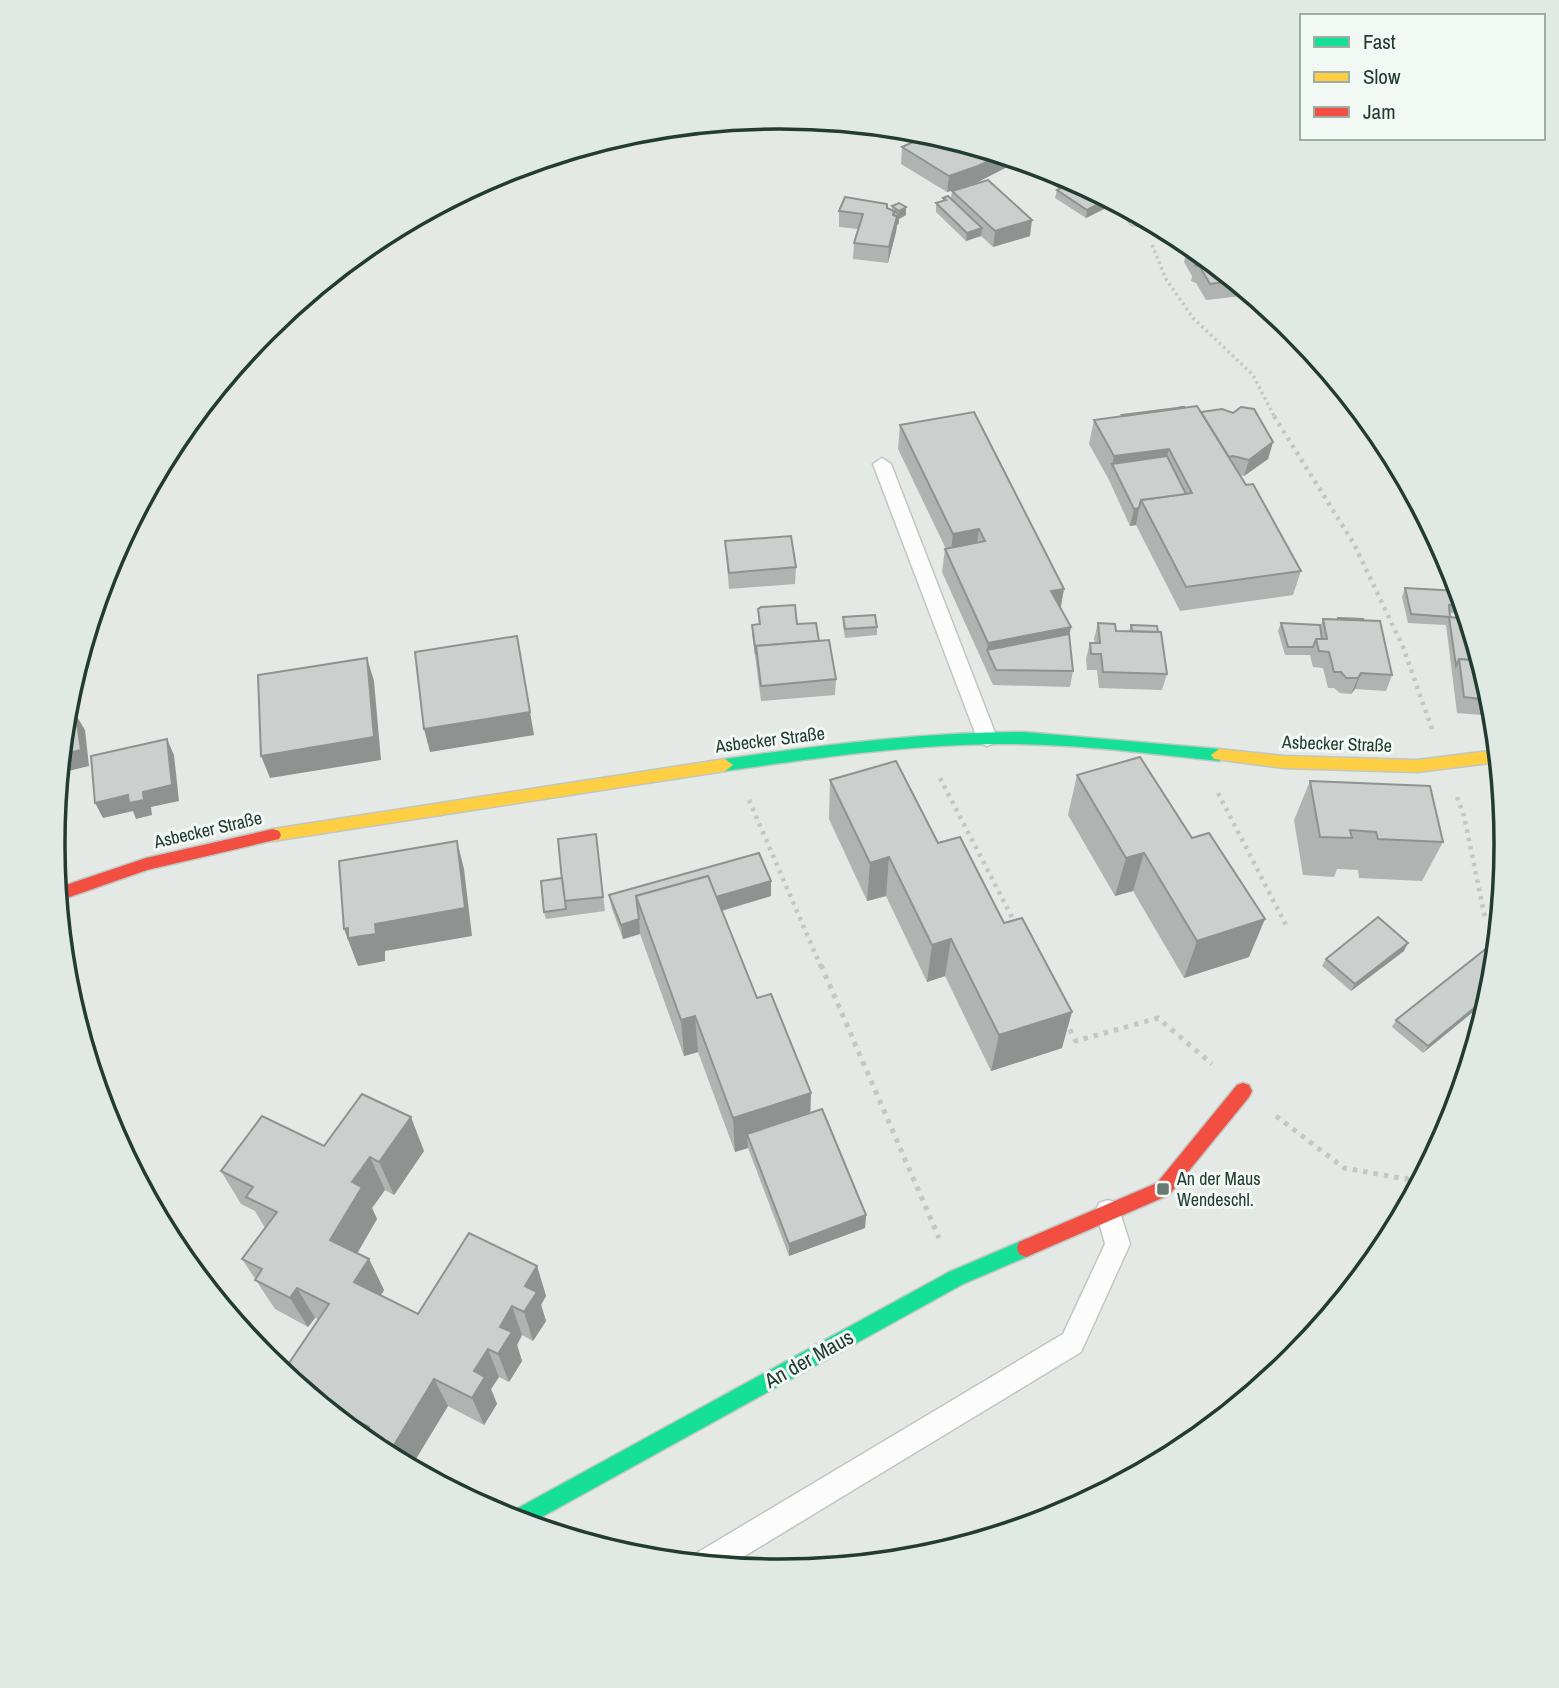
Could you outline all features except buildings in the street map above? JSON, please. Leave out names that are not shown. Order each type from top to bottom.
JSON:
[{"type":"main road","name":"Asbecker Straße","points":[[66,892],[146,863],[288,832],[733,764],[921,741],[987,738],[1067,740],[1345,765],[1418,765],[1489,757]]},
{"type":"main road","name":"An der Maus","points":[[529,1513],[956,1279],[1108,1210],[1163,1189],[1243,1091]]},
{"type":"lane","points":[[881,464],[987,738]]},
{"type":"lane","points":[[719,1556],[1072,1343],[1118,1244],[1108,1210]]},
{"type":"path","points":[[1147,231],[1166,279],[1193,318],[1253,375],[1283,433],[1354,544],[1404,647],[1464,816],[1485,918]]},
{"type":"path","points":[[921,741],[1020,933]]},
{"type":"path","points":[[1196,752],[1288,929]]},
{"type":"path","points":[[733,764],[956,1279]]},
{"type":"path","points":[[1064,1017],[1076,1041],[1158,1018],[1243,1091],[1344,1168],[1405,1179],[1411,1177]]},
{"type":"traffic: fast","points":[[725,765],[894,744],[996,738],[1080,741],[1219,755]]},
{"type":"traffic: fast","points":[[529,1513],[956,1278],[1026,1248]]},
{"type":"traffic: slow","points":[[1219,755],[1284,762],[1417,766],[1489,757]]},
{"type":"traffic: slow","points":[[273,835],[725,765]]},
{"type":"traffic: jam","points":[[66,892],[146,864],[273,835]]},
{"type":"traffic: jam","points":[[1026,1248],[1163,1189],[1243,1091]]},
{"type":"place","name":"An der Maus Wendeschl.","points":[[1163,1189]]}]
